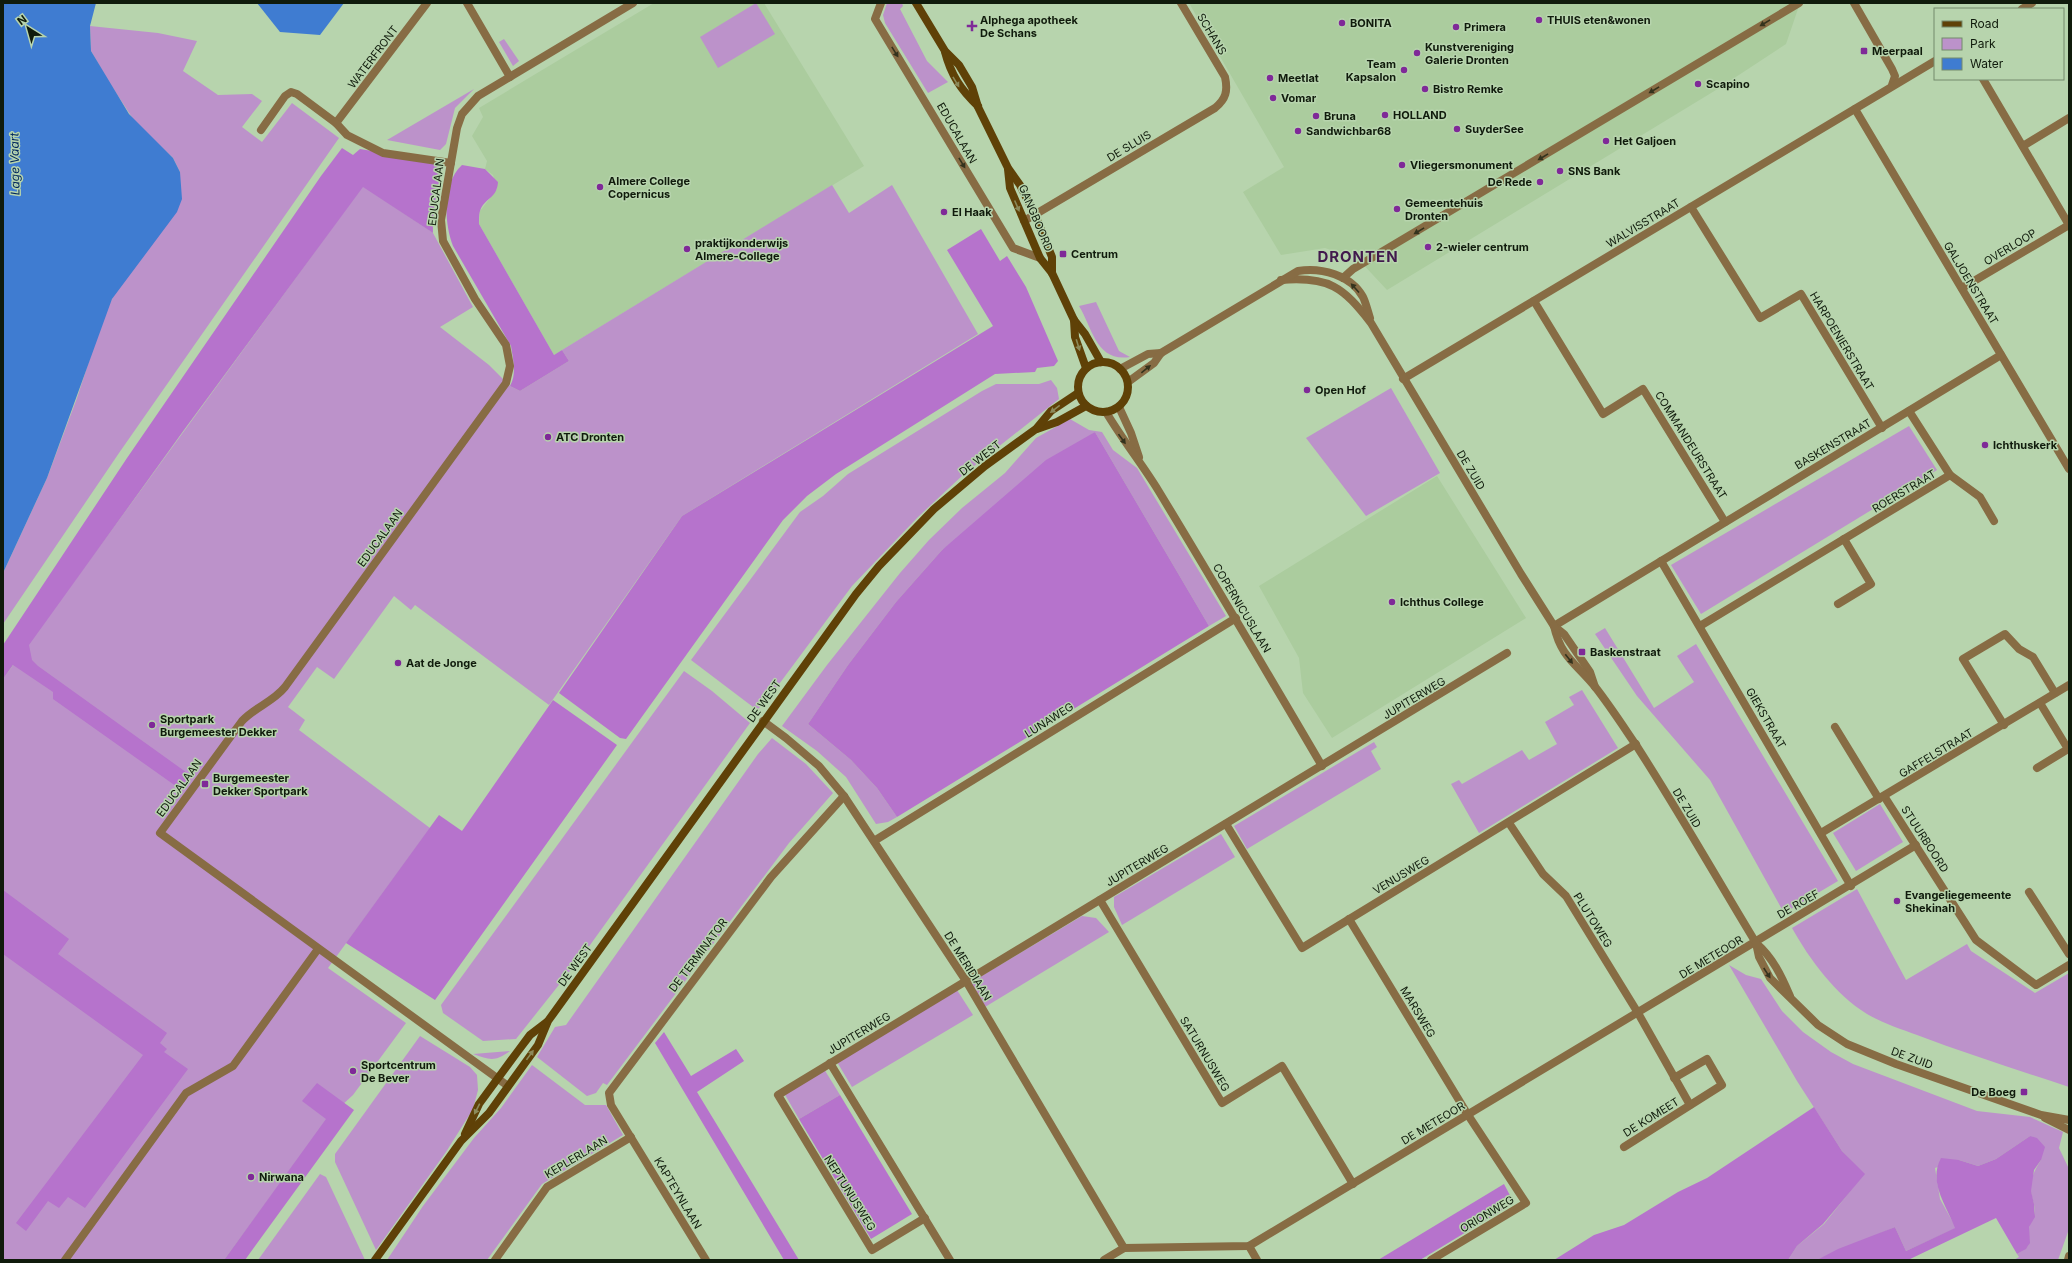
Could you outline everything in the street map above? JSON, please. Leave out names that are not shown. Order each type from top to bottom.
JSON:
[{"type":"main road","name":"GANGBOORD","points":[[916,3],[945,51],[949,70],[962,92],[978,107],[1008,168],[1020,185],[1035,215],[1052,257],[1052,273]]},
{"type":"main road","name":"GANGBOORD","points":[[1008,168],[1010,188],[1040,258],[1052,273],[1074,320],[1085,334],[1101,362]]},
{"type":"main road","name":"GANGBOORD","points":[[1074,320],[1075,337],[1086,368]]},
{"type":"main road","points":[[1101,362],[1115,364],[1128,382],[1127,396],[1119,407],[1106,412],[1099,412],[1086,406],[1078,392],[1078,384],[1086,368],[1101,362]]},
{"type":"main road","name":"DE WEST","points":[[375,1260],[461,1141],[489,1113],[538,1045],[548,1021],[856,594],[879,566],[934,509],[985,466],[1036,429],[1051,411],[1078,392]]},
{"type":"main road","name":"DE WEST","points":[[1036,429],[1057,422],[1086,406]]},
{"type":"main road","name":"DE WEST","points":[[461,1141],[479,1104],[530,1035],[548,1021]]},
{"type":"street","name":"WATERFRONT","points":[[336,123],[427,3]]},
{"type":"street","points":[[467,3],[510,77]]},
{"type":"street","name":"EDUCALAAN","points":[[498,1079],[422,1022],[318,949],[160,833],[242,720],[273,700],[285,687],[506,383],[510,366],[506,345],[475,299],[443,241],[441,220],[451,163],[462,114],[478,96],[633,3]]},
{"type":"street","name":"EDUCALAAN","points":[[881,3],[875,18],[1013,248],[1040,258]]},
{"type":"street","name":"SCHANS","points":[[1181,3],[1224,77]]},
{"type":"street","points":[[1343,278],[1353,269],[1799,3]]},
{"type":"street","points":[[1854,3],[1892,68],[1895,76],[1892,85]]},
{"type":"street","name":"WALVISSTRAAT","points":[[1403,379],[1691,208],[1892,85],[1934,62]]},
{"type":"street","name":"DE SLUIS","points":[[1024,221],[1221,103],[1227,90],[1224,77]]},
{"type":"street","points":[[1984,80],[2069,225]]},
{"type":"street","points":[[261,130],[285,96],[291,92],[297,94],[336,123],[347,134],[382,153],[451,163]]},
{"type":"street","name":"GALJOENSTRAAT","points":[[1855,109],[2001,355],[2066,455],[2069,469]]},
{"type":"street","points":[[2023,146],[2069,118]]},
{"type":"street","name":"HARPOENIERSTRAAT","points":[[1691,208],[1760,318],[1801,294],[1882,428]]},
{"type":"street","name":"OVERLOOP","points":[[1962,288],[2069,225]]},
{"type":"street","name":"DE ZUID","points":[[1128,382],[1154,363],[1161,353],[1298,271],[1318,270],[1343,278],[1353,285],[1363,297],[1371,323]]},
{"type":"street","name":"DE ZUID","points":[[1282,280],[1301,278],[1333,286],[1354,301],[1371,323],[1403,379],[1554,626],[1557,642],[1576,668],[1595,687],[1636,744],[1756,943],[1764,970],[1770,978],[1818,1025],[1847,1044],[1896,1064],[2041,1115],[2069,1130]]},
{"type":"street","name":"COMMANDEURSTRAAT","points":[[1534,301],[1603,414],[1643,389],[1726,522]]},
{"type":"street","name":"DE ZUID","points":[[1120,369],[1148,354],[1161,353]]},
{"type":"street","name":"BASKENSTRAAT","points":[[1554,626],[2001,355]]},
{"type":"street","name":"COPERNICUSLAAN","points":[[1119,407],[1131,433],[1141,463]]},
{"type":"street","name":"ROERSTRAAT","points":[[1700,626],[1950,475],[1909,411]]},
{"type":"street","name":"COPERNICUSLAAN","points":[[1106,412],[1122,439],[1141,463],[1236,618],[1322,766]]},
{"type":"street","points":[[1950,475],[1980,497],[1994,521]]},
{"type":"street","points":[[1838,604],[1871,584],[1844,539]]},
{"type":"street","name":"GIEKSTRAAT","points":[[1661,561],[1852,886]]},
{"type":"street","name":"LUNAWEG","points":[[874,841],[1236,618]]},
{"type":"street","points":[[2004,725],[1963,659],[2005,634],[2019,649],[2033,657],[2055,693]]},
{"type":"street","name":"JUPITERWEG","points":[[778,1095],[1507,653]]},
{"type":"street","name":"GAFFELSTRAAT","points":[[1821,833],[2069,685]]},
{"type":"street","points":[[2037,768],[2068,749],[2040,703]]},
{"type":"street","name":"DE MERIDIAAN","points":[[763,721],[819,766],[844,796],[966,981],[1124,1248]]},
{"type":"street","points":[[1835,727],[1881,797]]},
{"type":"street","name":"VENUSWEG","points":[[1226,824],[1302,948],[1509,823],[1636,744]]},
{"type":"street","name":"DE TERMINATOR","points":[[631,1137],[611,1105],[608,1097],[610,1090],[771,877],[844,796]]},
{"type":"street","name":"STUURBOORD","points":[[1881,797],[1916,845],[1976,940],[2036,985],[2069,965]]},
{"type":"street","name":"PLUTOWEG","points":[[1509,823],[1543,874],[1566,896],[1638,1014]]},
{"type":"street","points":[[1852,886],[1916,845]]},
{"type":"street","name":"DE ROEF","points":[[1756,943],[1852,886]]},
{"type":"street","points":[[2029,892],[2069,954]]},
{"type":"street","name":"SATURNUSWEG","points":[[1100,900],[1222,1103],[1282,1066],[1353,1184]]},
{"type":"street","name":"MARSWEG","points":[[1350,920],[1468,1115]]},
{"type":"street","name":"DE ZUID","points":[[1756,943],[1768,953],[1775,963],[1790,996]]},
{"type":"street","name":"DE METEOOR","points":[[1124,1248],[1249,1246],[1756,943]]},
{"type":"street","points":[[65,1260],[186,1093],[233,1066],[318,949]]},
{"type":"street","name":"DE KOMEET","points":[[1638,1014],[1690,1105]]},
{"type":"street","name":"DE KOMEET","points":[[1624,1147],[1722,1085],[1707,1059],[1674,1078]]},
{"type":"street","points":[[830,1063],[950,1260]]},
{"type":"street","points":[[498,1079],[508,1086]]},
{"type":"street","name":"NEPTUNUSWEG","points":[[778,1095],[872,1250],[925,1218]]},
{"type":"street","name":"ORIONWEG","points":[[1431,1260],[1526,1203],[1468,1115]]},
{"type":"street","name":"DE ZUID","points":[[2041,1115],[2069,1120]]},
{"type":"street","name":"KEPLERLAAN","points":[[495,1260],[548,1187],[631,1137]]},
{"type":"street","name":"KAPTEYNLAAN","points":[[631,1137],[706,1260]]},
{"type":"street","points":[[1249,1246],[1257,1260]]},
{"type":"street","points":[[1104,1260],[1124,1248]]},
{"type":"street","points":[[2068,1260],[2069,1256]]},
{"type":"shaded area","points":[[654,3],[764,3],[864,166],[554,355],[479,224],[480,211],[497,189],[493,175],[485,169],[487,161],[472,136],[483,117],[479,108]]},
{"type":"shaded area","name":"SuyderSee","points":[[1189,3],[1800,3],[1786,44],[1716,90],[1387,290],[1359,260],[1325,248],[1281,255],[1243,192],[1284,167]]},
{"type":"shaded area","points":[[342,148],[353,155],[360,149],[444,163],[434,206],[433,233],[363,187],[184,430],[29,645],[32,660],[38,666],[190,775],[180,789],[53,699],[53,692],[13,665],[3,679],[3,645],[127,458],[321,176]]},
{"type":"shaded area","points":[[462,165],[485,169],[498,182],[495,192],[484,203],[480,211],[479,224],[554,355],[562,350],[569,361],[520,391],[510,386],[514,371],[511,346],[453,246],[450,237],[447,215],[448,192],[451,182]]},
{"type":"shaded area","points":[[981,229],[1000,261],[1007,256],[1026,287],[1058,361],[1054,366],[1037,368],[1035,372],[995,374],[836,474],[807,496],[783,520],[626,739],[620,738],[559,693],[682,516],[993,326],[947,250]]},
{"type":"shaded area","points":[[1095,432],[1209,626],[897,817],[877,788],[851,760],[808,724],[848,665],[896,602],[942,550],[1046,460]]},
{"type":"shaded area","name":"Ichthus College","points":[[1437,476],[1526,618],[1332,738],[1303,693],[1299,658],[1259,586]]},
{"type":"shaded area","points":[[553,700],[617,745],[435,1000],[346,943],[439,815],[462,831]]},
{"type":"shaded area","points":[[3,890],[69,939],[58,954],[167,1033],[160,1043],[167,1049],[164,1052],[188,1069],[85,1208],[68,1197],[59,1208],[48,1201],[26,1231],[16,1223],[143,1055],[3,954]]},
{"type":"shaded area","points":[[664,1032],[691,1076],[736,1049],[744,1061],[697,1092],[799,1260],[784,1260],[655,1043]]},
{"type":"shaded area","points":[[317,1083],[354,1110],[245,1260],[224,1260],[326,1119],[302,1101]]},
{"type":"shaded area","points":[[840,1095],[912,1214],[871,1239],[799,1119]]},
{"type":"shaded area","points":[[1814,1107],[1842,1151],[1865,1174],[1823,1224],[1797,1246],[1788,1260],[1554,1260],[1594,1235],[1624,1225],[1678,1192],[1707,1178]]},
{"type":"shaded area","points":[[2030,1136],[2037,1138],[2045,1147],[2041,1160],[2034,1170],[2031,1191],[2035,1217],[2029,1227],[2030,1243],[2026,1249],[2017,1254],[1996,1218],[1908,1260],[1817,1260],[1838,1249],[1895,1227],[1906,1251],[1955,1228],[1937,1185],[1936,1176],[1941,1158],[1959,1160],[1978,1166],[1996,1159]]},
{"type":"shaded area","points":[[1504,1184],[1514,1203],[1420,1260],[1378,1260]]},
{"type":"green space","points":[[756,3],[775,34],[718,68],[700,37]]},
{"type":"green space","points":[[887,3],[902,3],[903,6],[900,9],[927,61],[948,82],[928,93],[885,23],[883,15]]},
{"type":"green space","points":[[90,26],[158,33],[197,41],[183,71],[218,95],[252,94],[262,101],[242,127],[262,142],[292,103],[339,138],[119,453],[3,624],[3,573],[47,478],[77,398],[105,312],[180,172],[173,158],[135,122],[109,82],[91,51]]},
{"type":"green space","points":[[504,39],[519,61],[513,66],[499,42]]},
{"type":"green space","points":[[474,89],[455,108],[446,144],[440,150],[387,140]]},
{"type":"green space","name":"Sportpark Burgemeester Dekker","points":[[832,185],[849,213],[892,185],[978,334],[682,516],[549,705],[415,605],[411,610],[394,596],[334,679],[317,667],[288,707],[305,720],[299,730],[430,828],[328,968],[406,1023],[353,1095],[327,1119],[224,1260],[3,1260],[3,679],[363,186],[433,233],[473,307],[440,327],[489,365],[510,386],[520,391],[569,361],[562,350]]},
{"type":"green space","points":[[1096,302],[1119,351],[1130,357],[1119,357],[1110,354],[1103,349],[1092,334],[1079,306]]},
{"type":"green space","points":[[1051,380],[1057,388],[1059,399],[964,474],[918,517],[852,586],[768,699],[757,710],[691,660],[800,512],[823,496],[848,474],[982,391],[996,384],[1039,384]]},
{"type":"green space","points":[[1391,388],[1440,473],[1366,516],[1306,438]]},
{"type":"green space","points":[[1070,419],[1089,430],[1102,432],[1113,450],[1137,468],[1226,616],[1209,626],[1095,432],[942,550],[896,602],[848,665],[808,724],[851,760],[877,788],[897,817],[888,822],[876,824],[846,777],[817,751],[782,726],[827,665],[900,573],[929,540],[962,508],[1005,473],[1036,438]]},
{"type":"green space","points":[[1909,426],[1937,470],[1701,614],[1671,565]]},
{"type":"green space","points":[[1605,628],[1654,708],[1694,682],[1677,656],[1696,644],[1838,881],[1784,913],[1710,780],[1637,696],[1595,634]]},
{"type":"green space","points":[[684,671],[712,691],[750,723],[585,952],[516,1039],[483,1041],[443,1013],[441,1005]]},
{"type":"green space","points":[[1582,690],[1618,748],[1479,833],[1451,784],[1459,780],[1462,784],[1522,750],[1529,760],[1557,744],[1545,722],[1574,705],[1569,697]]},
{"type":"green space","points":[[772,738],[806,764],[833,793],[789,843],[607,1085],[603,1083],[596,1093],[587,1096],[537,1057],[555,1027],[566,1025],[758,754]]},
{"type":"green space","points":[[1374,742],[1377,747],[1371,751],[1381,769],[1247,849],[1234,826]]},
{"type":"green space","points":[[1880,804],[1903,842],[1856,871],[1833,833]]},
{"type":"green space","points":[[1221,834],[1235,857],[1122,925],[1114,907],[1114,897]]},
{"type":"green space","points":[[1857,889],[1906,980],[1967,944],[1971,951],[2035,993],[2069,973],[2069,1087],[1892,1026],[1867,1014],[1844,997],[1824,976],[1792,928]]},
{"type":"green space","points":[[1082,916],[1096,918],[1109,932],[985,1007],[970,983]]},
{"type":"green space","points":[[1729,965],[1746,975],[1761,979],[1782,1011],[1803,1032],[1831,1052],[1853,1064],[1977,1111],[2030,1117],[2063,1132],[2059,1148],[2069,1169],[2069,1229],[2058,1260],[2014,1260],[2019,1257],[2017,1254],[2029,1244],[2029,1227],[2035,1214],[2031,1184],[2035,1171],[2041,1160],[2030,1136],[1996,1159],[1978,1166],[1959,1160],[1935,1168],[1940,1199],[1956,1228],[1906,1251],[1895,1227],[1817,1260],[1788,1260],[1797,1246],[1824,1224],[1864,1174],[1842,1151],[1797,1081]]},
{"type":"green space","points":[[957,990],[973,1015],[852,1087],[837,1062]]},
{"type":"green space","points":[[420,1036],[470,1067],[477,1075],[478,1090],[473,1109],[446,1152],[376,1250],[335,1162],[335,1154]]},
{"type":"green space","points":[[510,1051],[500,1057],[492,1059],[473,1054]]},
{"type":"green space","points":[[532,1065],[585,1105],[606,1105],[623,1135],[542,1184],[487,1260],[387,1260],[423,1206],[474,1138],[501,1108]]},
{"type":"green space","points":[[824,1069],[840,1095],[799,1119],[784,1093]]},
{"type":"green space","points":[[320,1174],[326,1177],[365,1260],[258,1260]]},
{"type":"water","name":"Lage Vaart","points":[[3,3],[96,3],[90,26],[91,51],[129,114],[173,158],[180,172],[182,199],[177,212],[112,299],[47,478],[3,573]]},
{"type":"water","points":[[257,3],[344,3],[320,35],[280,32]]},
{"type":"place","name":"THUIS eten&wonen","points":[[1539,20]]},
{"type":"place","name":"BONITA","points":[[1342,23]]},
{"type":"place","name":"Alphega apotheek De Schans","points":[[972,26]]},
{"type":"place","name":"Primera","points":[[1456,27]]},
{"type":"place","name":"Meerpaal","points":[[1864,51]]},
{"type":"place","name":"Kunstvereniging Galerie Dronten","points":[[1417,53]]},
{"type":"place","name":"Team Kapsalon","points":[[1404,70]]},
{"type":"place","name":"Meetlat","points":[[1270,78]]},
{"type":"place","name":"Scapino","points":[[1698,84]]},
{"type":"place","name":"Bistro Remke","points":[[1425,89]]},
{"type":"place","name":"Vomar","points":[[1273,98]]},
{"type":"place","name":"HOLLAND","points":[[1385,115]]},
{"type":"place","name":"Bruna","points":[[1316,116]]},
{"type":"place","name":"SuyderSee","points":[[1457,129]]},
{"type":"place","name":"Sandwichbar68","points":[[1298,131]]},
{"type":"place","name":"Het Galjoen","points":[[1606,141]]},
{"type":"place","name":"Vliegersmonument","points":[[1402,165]]},
{"type":"place","name":"SNS Bank","points":[[1560,171]]},
{"type":"place","name":"De Rede","points":[[1540,182]]},
{"type":"place","name":"Almere College Copernicus","points":[[600,187]]},
{"type":"place","name":"Gemeentehuis Dronten","points":[[1397,209]]},
{"type":"place","name":"El Haak","points":[[944,212]]},
{"type":"place","name":"2-wieler centrum","points":[[1428,247]]},
{"type":"place","name":"praktijkonderwijs Almere-College","points":[[687,249]]},
{"type":"place","name":"Centrum","points":[[1063,254]]},
{"type":"place","name":"Open Hof","points":[[1307,390]]},
{"type":"place","name":"ATC Dronten","points":[[548,437]]},
{"type":"place","name":"Ichthuskerk","points":[[1985,445]]},
{"type":"place","name":"Ichthus College","points":[[1392,602]]},
{"type":"place","name":"Baskenstraat","points":[[1582,652]]},
{"type":"place","name":"Aat de Jonge","points":[[398,663]]},
{"type":"place","name":"Sportpark Burgemeester Dekker","points":[[152,725]]},
{"type":"place","name":"Burgemeester Dekker Sportpark","points":[[205,784]]},
{"type":"place","name":"Evangeliegemeente Shekinah","points":[[1897,901]]},
{"type":"place","name":"Sportcentrum De Bever","points":[[353,1071]]},
{"type":"place","name":"De Boeg","points":[[2024,1092]]},
{"type":"place","name":"Nirwana","points":[[251,1177]]},
{"type":"district","name":"DRONTEN","points":[[1358,257]]}]
